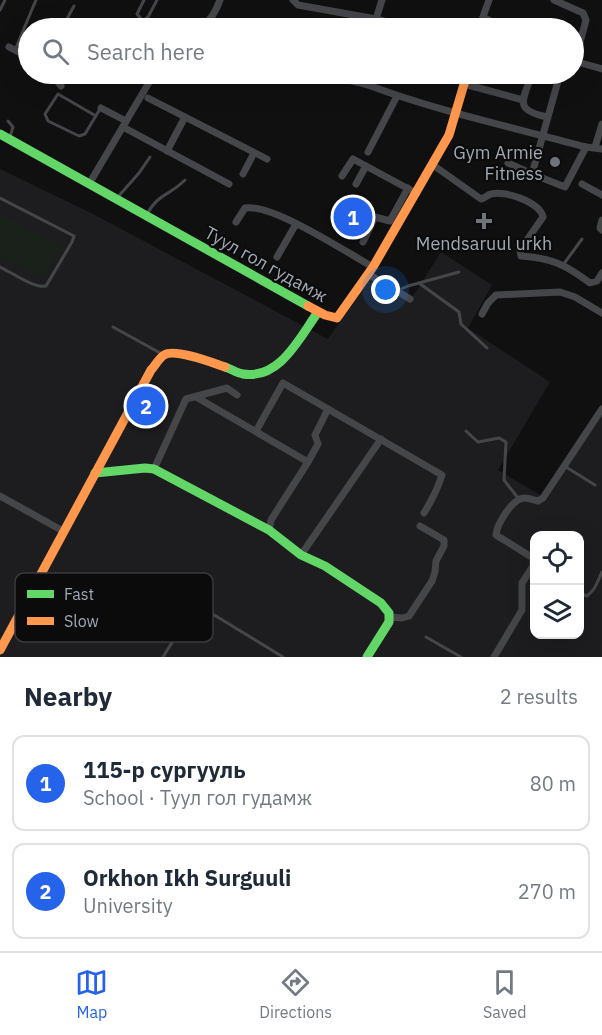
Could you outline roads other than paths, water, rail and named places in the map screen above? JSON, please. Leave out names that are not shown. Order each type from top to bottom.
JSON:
[{"type":"street","points":[[210,18],[220,0]]},
{"type":"street","points":[[293,0],[298,5],[370,18]]},
{"type":"street","points":[[376,18],[382,0]]},
{"type":"street","points":[[484,18],[489,0]]},
{"type":"street","points":[[554,0],[583,13],[586,20],[584,27]]},
{"type":"street","points":[[12,48],[18,51]]},
{"type":"street","points":[[584,64],[602,69]]},
{"type":"street","points":[[89,184],[148,84]]},
{"type":"street","points":[[365,84],[456,114],[586,147],[599,148],[602,124]]},
{"type":"street","points":[[464,84],[523,100]]},
{"type":"street","name":"Туул гол гудамж","points":[[0,134],[318,312],[338,318],[370,270],[412,190],[433,165],[448,135],[464,84]]},
{"type":"street","points":[[529,84],[523,100],[524,108],[531,114],[547,117]]},
{"type":"street","points":[[532,174],[557,84]]},
{"type":"street","points":[[368,152],[398,96]]},
{"type":"street","points":[[148,98],[267,159]]},
{"type":"street","points":[[101,108],[167,151],[229,184]]},
{"type":"street","points":[[167,151],[185,117]]},
{"type":"street","points":[[508,163],[565,187],[586,147]]},
{"type":"street","points":[[243,174],[254,153]]},
{"type":"street","points":[[342,176],[353,159],[412,190],[390,221],[375,217],[363,242]]},
{"type":"street","points":[[433,165],[482,199],[492,194],[516,196],[539,209],[543,217],[520,253],[521,256],[563,264],[590,283],[597,281],[602,273]]},
{"type":"street","points":[[356,184],[366,166]]},
{"type":"street","points":[[582,184],[602,195]]},
{"type":"street","points":[[236,222],[243,210],[248,207],[263,209],[282,216],[370,270],[410,299]]},
{"type":"street","points":[[602,220],[600,228],[602,230]]},
{"type":"street","points":[[277,257],[296,224]]},
{"type":"street","points":[[482,315],[488,303],[496,295],[560,292],[575,297],[602,313]]},
{"type":"street","points":[[41,573],[151,370],[164,355],[186,354],[244,374],[264,372],[282,362],[318,312]]},
{"type":"street","points":[[256,431],[283,383],[442,475],[436,486],[435,494],[424,513]]},
{"type":"street","points":[[154,469],[186,399],[227,388],[237,395]]},
{"type":"street","points":[[196,397],[308,462]]},
{"type":"street","points":[[269,530],[271,520],[318,444],[315,435],[328,409]]},
{"type":"street","points":[[530,556],[496,535],[498,526],[514,503],[525,498],[538,501],[543,498],[602,409]]},
{"type":"street","points":[[301,555],[381,439]]},
{"type":"street","points":[[95,474],[154,469],[269,530],[301,555],[325,566],[381,603],[390,617],[387,628],[367,657]]},
{"type":"street","points":[[0,496],[63,531]]},
{"type":"street","points":[[390,617],[409,616],[432,581],[436,561],[444,546],[444,540],[420,526]]},
{"type":"street","points":[[494,657],[522,610],[522,583],[530,570]]},
{"type":"street","points":[[0,650],[15,622]]},
{"type":"lane","points":[[0,10],[5,0]]},
{"type":"lane","points":[[27,18],[36,0]]},
{"type":"lane","points":[[140,18],[137,14],[144,0]]},
{"type":"lane","points":[[147,18],[157,0]]},
{"type":"lane","points":[[68,18],[74,6]]},
{"type":"lane","points":[[12,48],[18,36]]},
{"type":"lane","points":[[96,116],[58,94],[45,114],[48,121],[79,136],[85,134],[101,108]]},
{"type":"lane","points":[[8,121],[14,127],[9,139]]},
{"type":"lane","points":[[116,199],[150,157]]},
{"type":"lane","points":[[146,216],[154,202],[175,190],[185,180]]},
{"type":"lane","points":[[0,198],[74,236],[46,285],[42,287],[0,267]]},
{"type":"lane","points":[[563,264],[582,239]]},
{"type":"lane","points":[[397,291],[419,282],[459,272]]},
{"type":"lane","points":[[419,282],[459,312],[461,324],[487,348]]},
{"type":"lane","points":[[113,327],[164,355]]},
{"type":"lane","points":[[466,431],[478,442],[499,438],[506,442],[504,480],[519,500]]},
{"type":"lane","points":[[565,466],[594,485]]},
{"type":"lane","points":[[584,595],[587,596],[595,589],[602,572]]},
{"type":"lane","points":[[213,613],[283,657]]},
{"type":"lane","points":[[426,637],[461,657]]},
{"type":"lane","points":[[163,657],[172,642]]},
{"type":"place","name":"Gym Armie Fitness","points":[[555,162]]},
{"type":"place","name":"115-р сургууль","points":[[353,217]]},
{"type":"place","name":"Mendsaruul urkh","points":[[484,221]]},
{"type":"place","name":"Orkhon Ikh Surguuli","points":[[146,406]]}]
